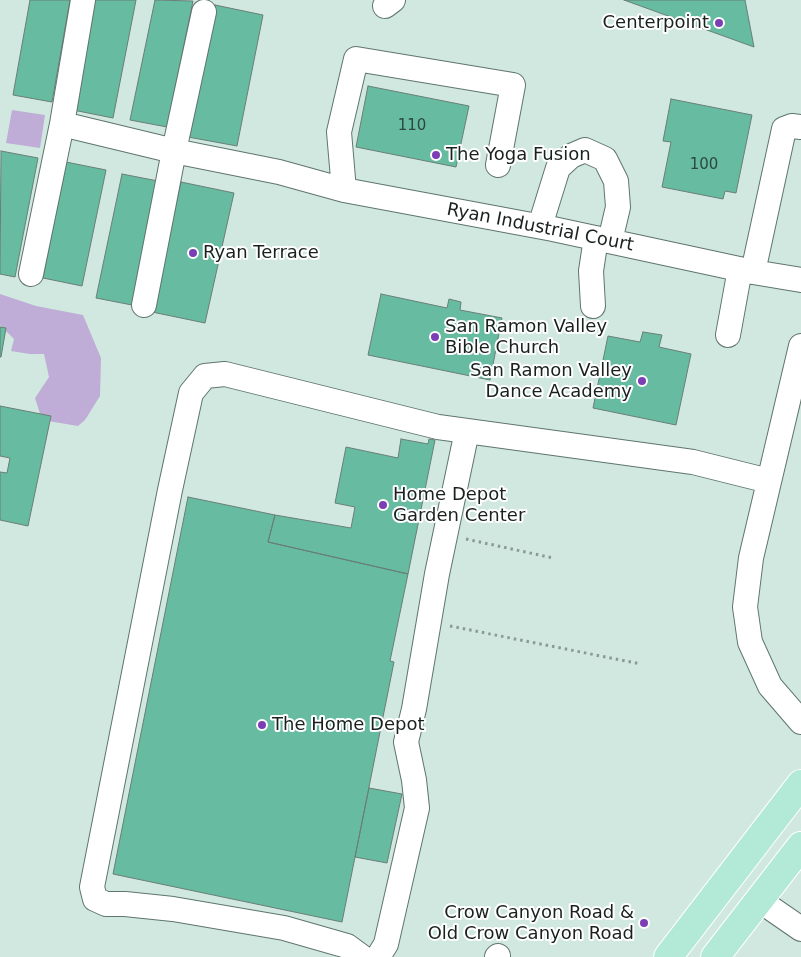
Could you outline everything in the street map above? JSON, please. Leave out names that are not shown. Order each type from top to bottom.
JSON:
[{"type":"main road","points":[[668,957],[801,784]]},
{"type":"main road","points":[[715,957],[801,846]]},
{"type":"street","points":[[31,274],[62,124],[83,0]]},
{"type":"street","points":[[144,305],[174,151],[204,12]]},
{"type":"street","points":[[344,190],[339,132],[356,59],[513,85],[498,165]]},
{"type":"street","points":[[62,124],[174,151]]},
{"type":"street","points":[[728,335],[784,129],[792,126],[801,127]]},
{"type":"street","points":[[540,226],[558,168],[571,156],[585,150],[605,159],[616,181],[618,207],[603,240],[591,278],[593,306]]},
{"type":"street","name":"Ryan Industrial Court","points":[[174,151],[279,172],[344,190],[540,226],[746,271],[801,280]]},
{"type":"street","points":[[801,346],[751,558],[745,607],[750,642],[770,686],[801,722]]},
{"type":"street","points":[[362,957],[347,946],[284,928],[173,910],[126,904],[106,904],[96,899],[92,887],[170,490],[191,393],[205,376],[225,374],[438,427],[693,462],[769,481]]},
{"type":"street","points":[[378,957],[386,944],[416,808],[414,780],[406,742],[414,709],[445,535],[467,431]]},
{"type":"street","points":[[759,900],[801,929]]},
{"type":"path","points":[[445,535],[553,558]]},
{"type":"path","points":[[428,622],[641,664]]},
{"type":"shaded area","points":[[12,110],[45,115],[40,148],[6,143]]},
{"type":"shaded area","points":[[0,294],[36,306],[83,315],[101,358],[100,396],[85,420],[78,426],[42,420],[35,398],[49,377],[44,354],[11,351],[14,339],[0,325]]},
{"type":"building","points":[[30,0],[70,0],[52,102],[13,95]]},
{"type":"building","points":[[94,0],[136,0],[113,118],[73,110]]},
{"type":"building","points":[[155,0],[193,1],[167,127],[130,120]]},
{"type":"building","name":"Centerpoint","points":[[624,0],[745,0],[754,47]]},
{"type":"building","points":[[215,5],[263,15],[237,146],[188,137]]},
{"type":"building","points":[[368,86],[469,106],[456,167],[356,147]]},
{"type":"building","points":[[671,99],[752,115],[736,193],[725,191],[723,199],[662,187],[671,142],[663,141]]},
{"type":"building","points":[[1,151],[38,158],[15,277],[0,274]]},
{"type":"building","points":[[66,162],[106,170],[82,286],[43,278]]},
{"type":"building","points":[[122,174],[158,181],[132,305],[96,298]]},
{"type":"building","name":"Ryan Terrace","points":[[181,182],[234,193],[205,323],[152,312]]},
{"type":"building","name":"San Ramon Valley Bible Church","points":[[381,294],[447,308],[449,299],[461,302],[460,310],[502,318],[490,380],[368,355]]},
{"type":"building","points":[[0,327],[6,328],[1,357],[0,357]]},
{"type":"building","name":"San Ramon Valley Dance Academy","points":[[643,332],[662,335],[659,347],[691,354],[676,425],[593,408],[608,336],[640,342]]},
{"type":"building","points":[[0,406],[51,416],[28,526],[0,520],[0,472],[7,473],[10,458],[0,456]]},
{"type":"building","name":"Home Depot Garden Center","points":[[401,439],[428,444],[429,439],[435,440],[408,574],[268,542],[275,515],[351,528],[355,507],[335,503],[346,447],[398,458]]},
{"type":"building","name":"The Home Depot","points":[[188,497],[275,515],[268,542],[408,574],[390,661],[394,662],[342,922],[113,874]]},
{"type":"building","points":[[369,788],[402,794],[387,863],[355,857]]},
{"type":"place","name":"Centerpoint","points":[[719,23]]},
{"type":"place","name":"The Yoga Fusion","points":[[436,155]]},
{"type":"place","name":"Ryan Terrace","points":[[193,253]]},
{"type":"place","name":"San Ramon Valley Bible Church","points":[[435,337]]},
{"type":"place","name":"San Ramon Valley Dance Academy","points":[[642,381]]},
{"type":"place","name":"Home Depot Garden Center","points":[[383,505]]},
{"type":"place","name":"The Home Depot","points":[[262,725]]},
{"type":"place","name":"Crow Canyon Road & Old Crow Canyon Road","points":[[644,923]]}]
